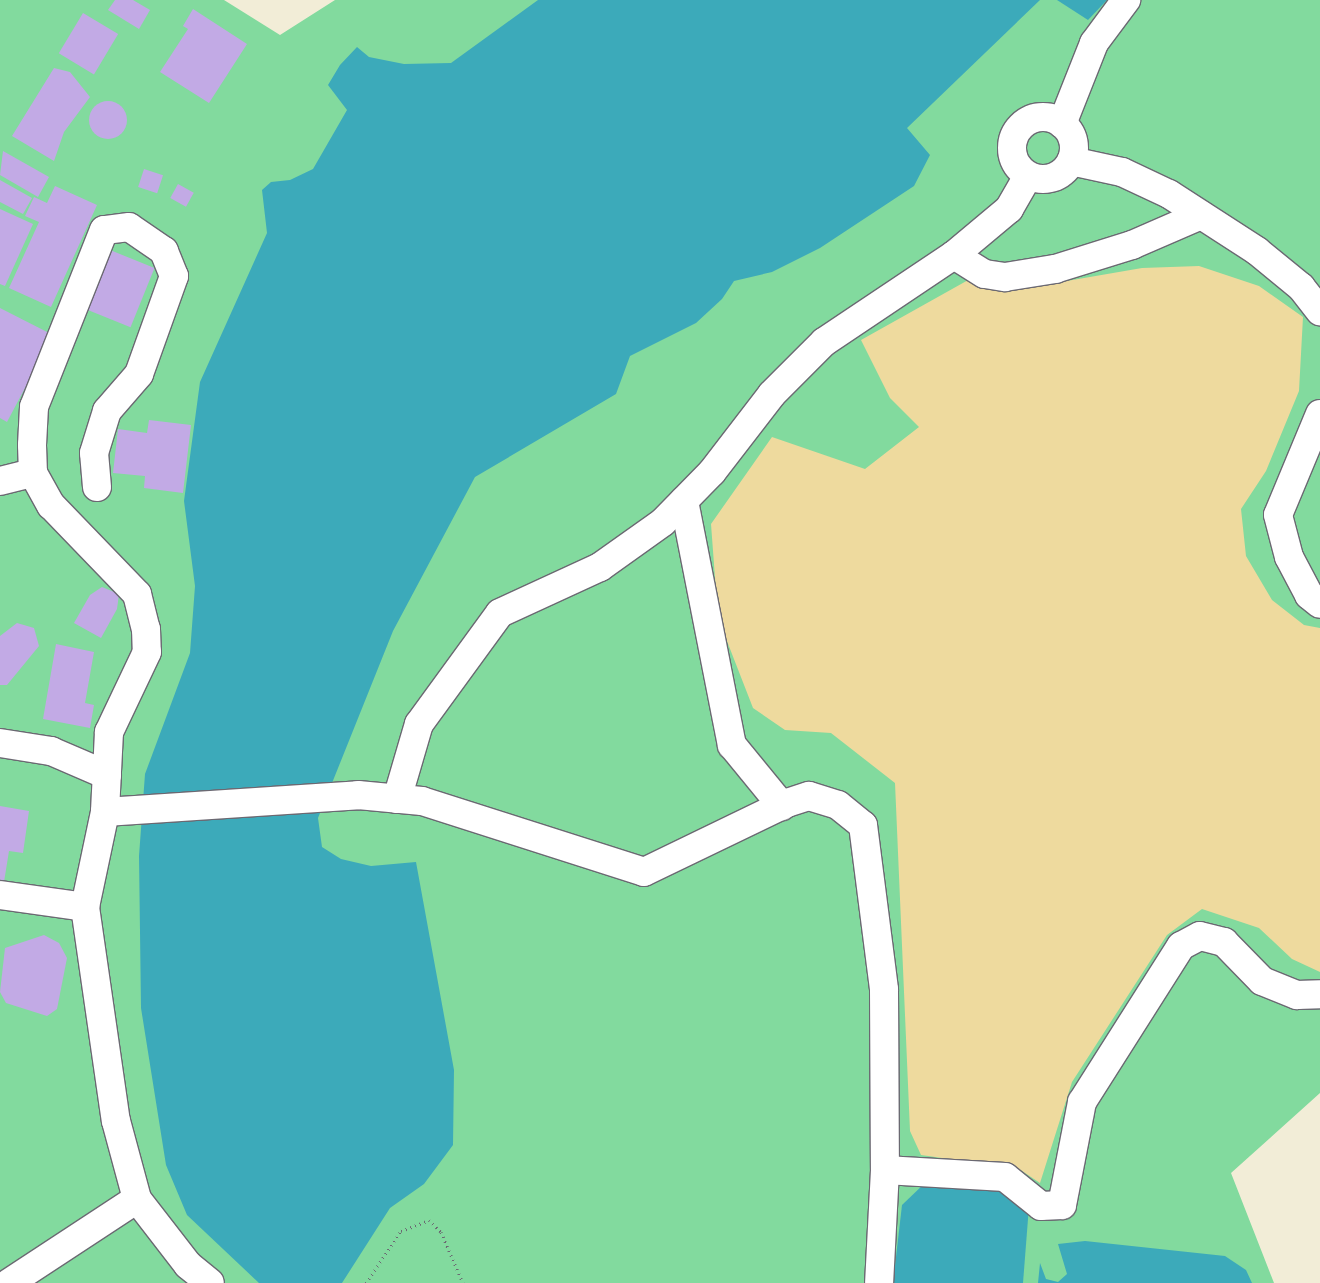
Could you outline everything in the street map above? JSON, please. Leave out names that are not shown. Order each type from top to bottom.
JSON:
[{"type":"lane","points":[[1062,124],[1094,43],[1126,0]]},
{"type":"lane","points":[[1044,117],[1062,124],[1073,141],[1071,161],[1058,176],[1028,176],[1014,161],[1016,131],[1044,117]]},
{"type":"lane","points":[[1071,161],[1122,172],[1201,215],[1257,251],[1301,287],[1320,311]]},
{"type":"lane","points":[[397,799],[419,724],[500,613],[631,548],[684,501],[772,394],[824,342],[954,255],[1009,209],[1028,176]]},
{"type":"lane","points":[[954,255],[992,275],[1047,270],[1132,246],[1201,215]]},
{"type":"lane","points":[[98,487],[94,453],[107,411],[139,374],[174,276],[164,251],[129,227],[104,230],[34,407],[33,473],[52,505],[137,594],[146,629],[147,652],[109,732],[107,775],[117,811],[84,907],[116,1121],[136,1199],[188,1266],[210,1283]]},
{"type":"lane","points":[[1320,414],[1278,515],[1289,557],[1309,595],[1320,604]]},
{"type":"lane","points":[[0,481],[33,473]]},
{"type":"lane","points":[[684,501],[732,745],[782,806]]},
{"type":"lane","points":[[0,743],[51,751],[107,775]]},
{"type":"lane","points":[[117,811],[358,795],[422,801],[644,872],[782,806],[809,796],[838,805],[863,825],[884,990],[885,1170],[879,1283]]},
{"type":"lane","points":[[0,895],[84,907]]},
{"type":"lane","points":[[885,1170],[1005,1177],[1041,1206],[1062,1205],[1082,1102],[1181,946],[1200,936],[1224,942],[1262,981],[1297,995],[1320,994]]},
{"type":"lane","points":[[9,1283],[136,1199]]},
{"type":"path","points":[[366,1283],[401,1231],[429,1220],[441,1232],[463,1283]]},
{"type":"green space","points":[[0,0],[224,0],[280,35],[335,0],[1320,0],[1320,1093],[1231,1173],[1274,1283],[0,1283]]},
{"type":"sand","points":[[1199,266],[1259,286],[1303,317],[1299,391],[1266,471],[1241,509],[1246,556],[1272,600],[1304,625],[1320,628],[1320,972],[1292,959],[1259,928],[1202,909],[1167,935],[1072,1082],[1040,1183],[1019,1169],[921,1155],[910,1131],[895,783],[831,733],[785,730],[753,708],[718,618],[711,524],[772,437],[865,469],[919,427],[890,398],[861,340],[970,279],[1003,292],[1142,268]]},
{"type":"water","points":[[538,0],[1040,0],[907,128],[930,155],[914,186],[820,248],[772,272],[734,281],[722,299],[696,323],[630,356],[616,394],[475,477],[393,631],[318,818],[322,847],[341,859],[371,866],[416,862],[454,1070],[453,1145],[424,1184],[390,1208],[342,1283],[259,1283],[187,1215],[166,1165],[141,1008],[139,856],[145,774],[190,653],[195,586],[184,501],[200,382],[267,233],[262,190],[271,182],[290,180],[313,169],[347,110],[328,85],[340,65],[357,47],[369,57],[404,64],[451,63]]},
{"type":"water","points":[[1057,0],[1107,0],[1088,20]]},
{"type":"water","points":[[926,1182],[992,1185],[1029,1206],[1023,1283],[893,1283],[902,1205]]},
{"type":"water","points":[[1085,1241],[1225,1256],[1246,1270],[1252,1283],[1038,1283],[1040,1263],[1046,1279],[1058,1282],[1067,1274],[1058,1244]]},
{"type":"building","points":[[115,0],[133,0],[150,10],[139,29],[108,10]]},
{"type":"building","points":[[193,9],[247,44],[209,103],[160,72],[188,29],[183,26]]},
{"type":"building","points":[[83,13],[118,34],[94,74],[59,53]]},
{"type":"building","points":[[54,68],[70,72],[90,97],[64,132],[54,161],[12,136]]},
{"type":"building","points":[[108,101],[122,106],[127,120],[122,134],[108,139],[94,134],[89,120],[94,106]]},
{"type":"building","points":[[3,151],[49,177],[38,197],[0,175]]},
{"type":"building","points":[[144,169],[163,175],[157,193],[138,187]]},
{"type":"building","points":[[0,180],[32,198],[23,214],[0,202]]},
{"type":"building","points":[[178,184],[194,193],[186,207],[170,198]]},
{"type":"building","points":[[55,186],[97,205],[51,307],[9,288],[39,222],[25,216],[34,197],[47,203]]},
{"type":"building","points":[[0,209],[33,224],[5,286],[0,284]]},
{"type":"building","points":[[110,250],[155,268],[131,327],[86,309]]},
{"type":"building","points":[[0,308],[53,335],[7,422],[0,418]]},
{"type":"building","points":[[149,420],[191,425],[183,493],[144,488],[145,476],[113,473],[118,429],[147,433]]},
{"type":"building","points":[[102,587],[119,594],[117,609],[101,638],[74,623],[90,595]]},
{"type":"building","points":[[17,623],[34,628],[39,646],[7,685],[0,685],[0,636]]},
{"type":"building","points":[[56,644],[94,652],[85,703],[94,705],[90,728],[43,719]]},
{"type":"building","points":[[0,806],[29,811],[23,853],[9,851],[4,882],[0,881]]},
{"type":"building","points":[[44,935],[59,943],[67,958],[57,1009],[47,1016],[6,1003],[0,992],[5,948]]}]
